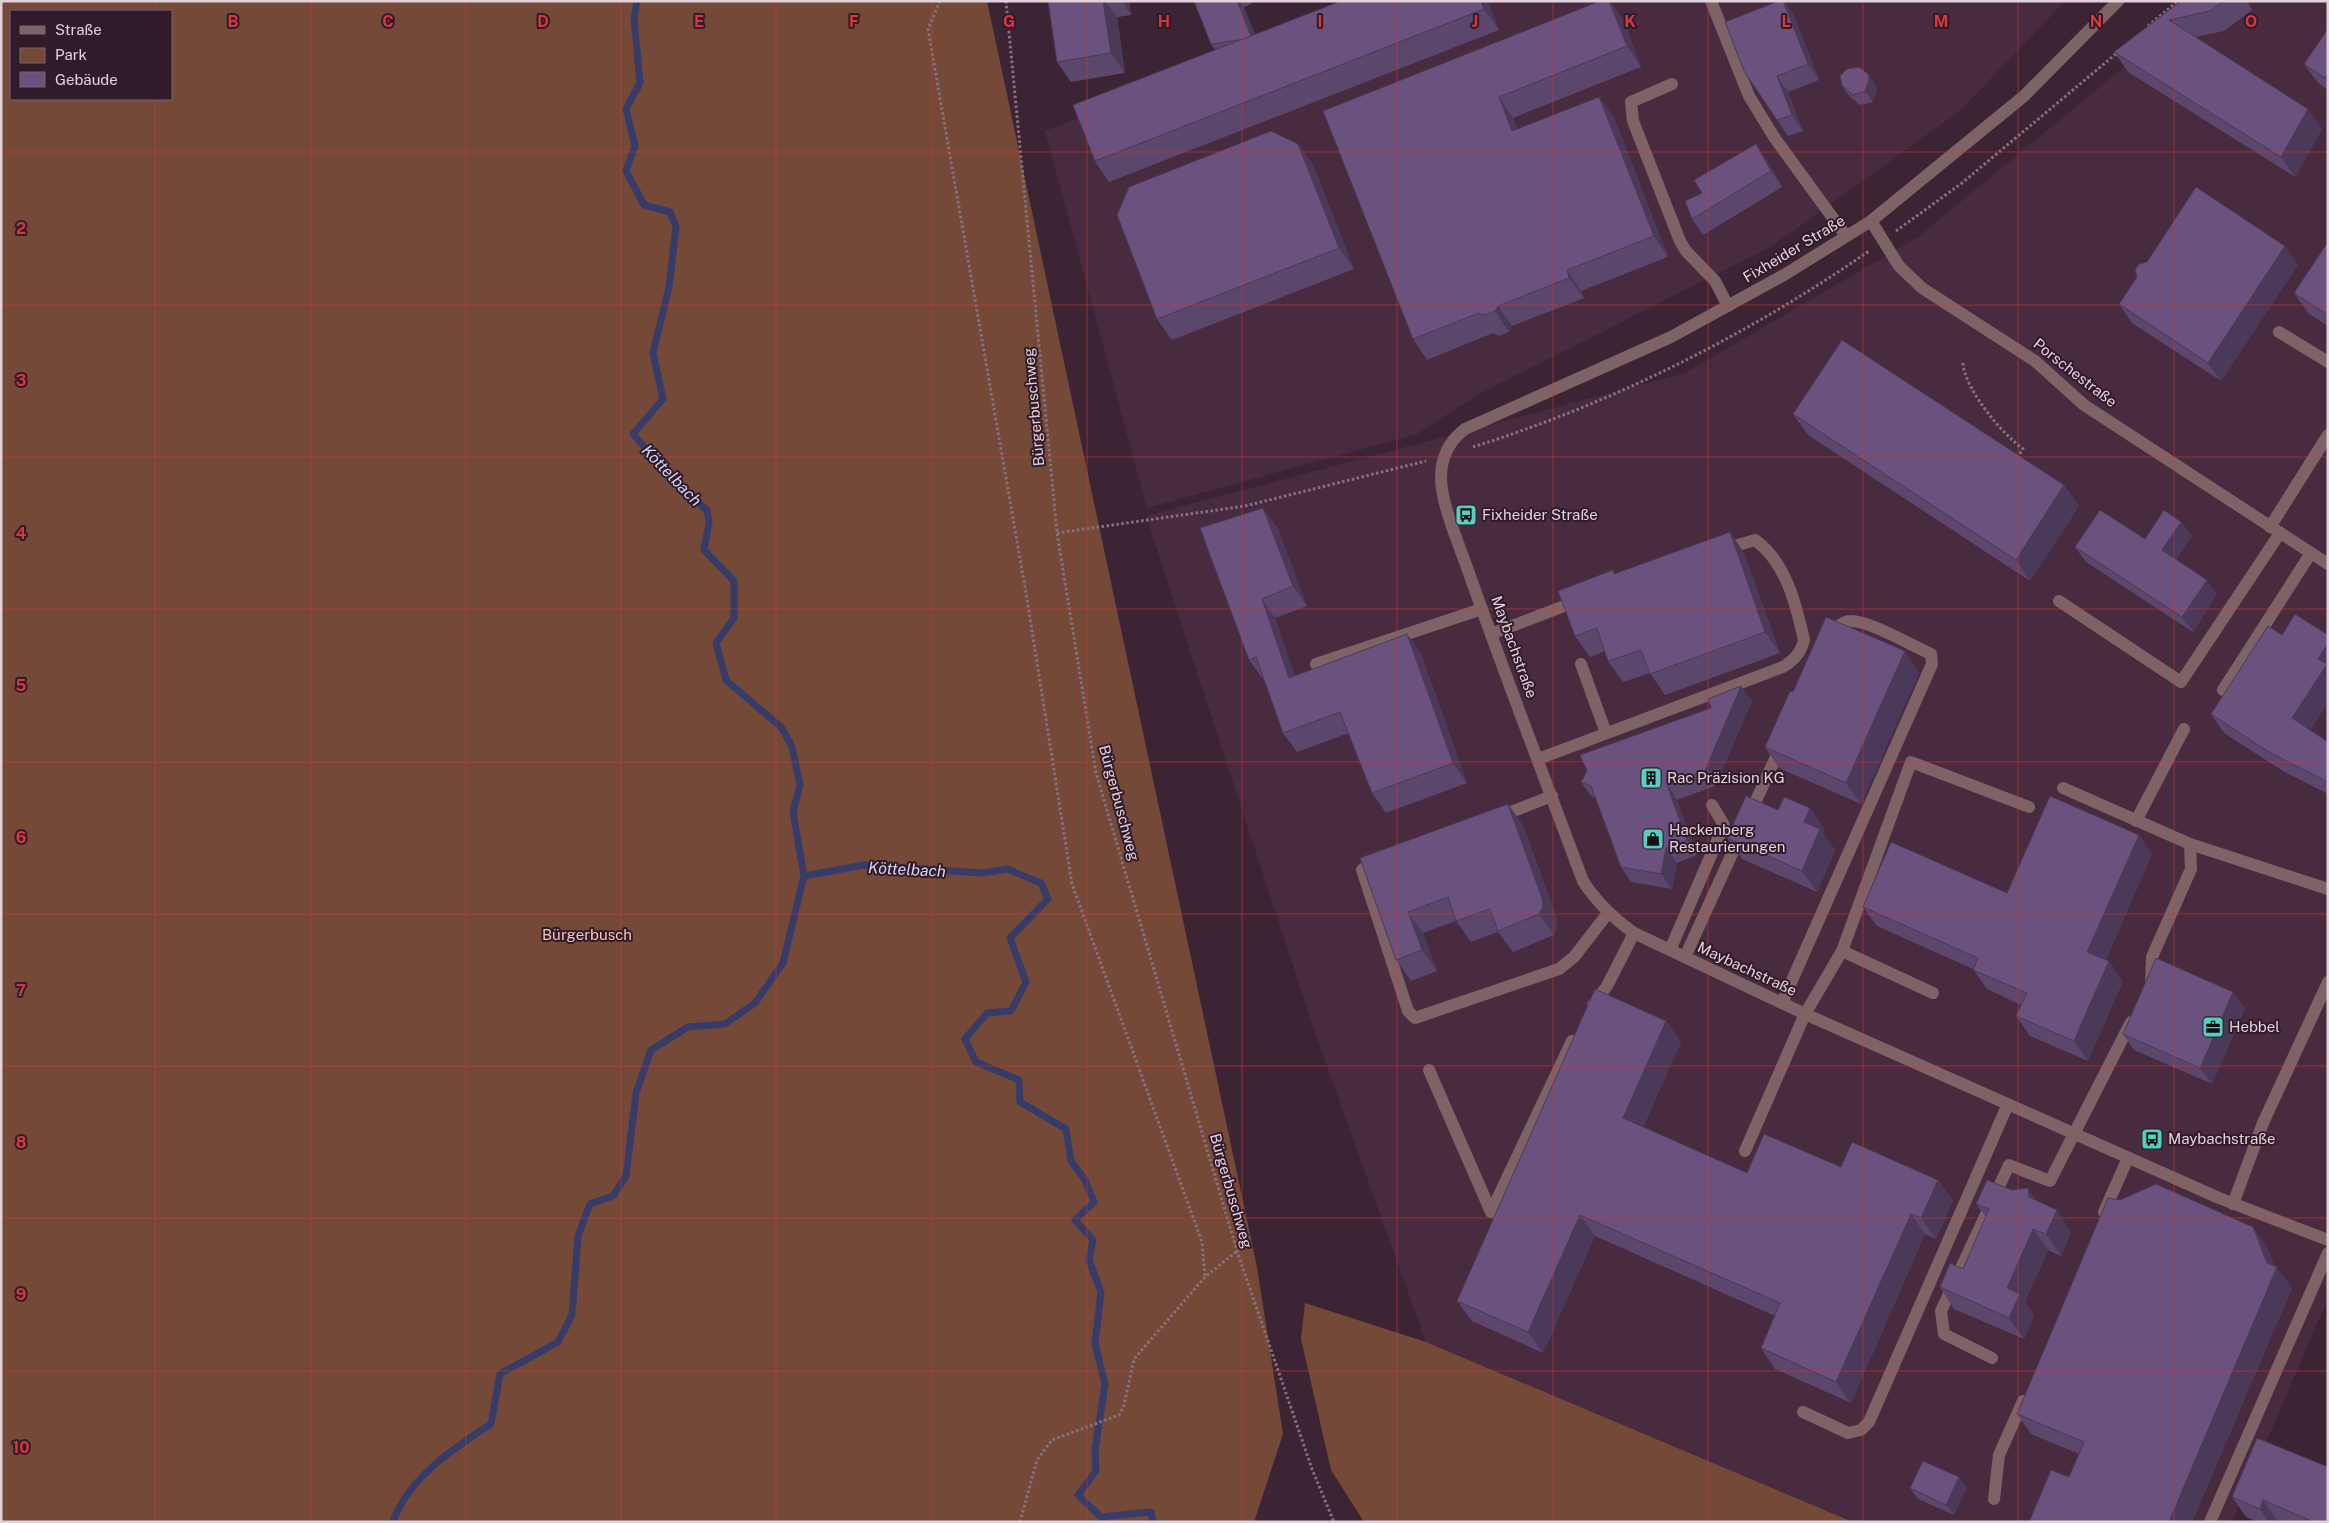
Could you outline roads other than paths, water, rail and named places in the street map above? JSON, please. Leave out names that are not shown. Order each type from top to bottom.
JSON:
[{"type":"street","points":[[1710,1],[1750,96],[1774,137],[1846,236]]},
{"type":"street","name":"Fixheider Straße","points":[[1445,456],[1455,436],[1470,426],[1671,337],[1784,275],[1871,221],[2024,96],[2117,2]]},
{"type":"street","points":[[1672,84],[1631,102],[1633,121],[1683,246],[1715,281],[1728,306]]},
{"type":"street","name":"Porschestraße","points":[[1871,221],[1899,266],[1922,288],[2035,361],[2084,405],[2328,564]]},
{"type":"street","points":[[2279,332],[2328,362]]},
{"type":"street","points":[[2059,601],[2181,682],[2275,530],[2328,435]]},
{"type":"street","name":"Maybachstraße","points":[[1445,456],[1441,478],[1446,502],[1491,634],[1583,881],[1598,904],[1608,913],[1634,933],[1806,1014],[2233,1204],[2328,1240]]},
{"type":"street","points":[[1538,759],[1783,667],[1802,649],[1802,634],[1785,576],[1767,549],[1755,540],[1710,554]]},
{"type":"street","points":[[2223,690],[2311,553]]},
{"type":"street","points":[[1491,634],[1595,594]]},
{"type":"street","points":[[1316,664],[1482,608]]},
{"type":"street","points":[[1782,1002],[1932,664],[1931,654],[1865,624],[1849,621],[1833,630],[1825,648]]},
{"type":"street","points":[[1581,664],[1606,733]]},
{"type":"street","points":[[1685,957],[1788,730]]},
{"type":"street","points":[[2136,821],[2184,730]]},
{"type":"street","points":[[1745,1151],[1806,1014],[1842,951],[1911,762],[2029,807]]},
{"type":"street","points":[[2063,788],[2190,844],[2328,889]]},
{"type":"street","points":[[1482,823],[1552,796]]},
{"type":"street","points":[[1670,950],[1724,824],[1712,805]]},
{"type":"street","points":[[2147,992],[2152,984],[2152,957],[2191,869],[2190,844]]},
{"type":"street","points":[[1386,857],[1368,864],[1362,870],[1408,1011],[1415,1018],[1559,968],[1574,958],[1608,913]]},
{"type":"street","points":[[1587,1014],[1607,986],[1634,933]]},
{"type":"street","points":[[1842,951],[1934,994]]},
{"type":"street","points":[[2233,1204],[2263,1124],[2328,982]]},
{"type":"street","points":[[1992,1358],[1944,1334],[1941,1311],[2008,1165],[2050,1181],[2073,1133],[2138,1010]]},
{"type":"street","points":[[1429,1070],[1491,1212],[1578,1030]]},
{"type":"street","points":[[1803,1412],[1848,1433],[1861,1430],[1869,1422],[2008,1104]]},
{"type":"street","points":[[2098,1227],[2128,1158]]},
{"type":"street","points":[[2210,1522],[2328,1253]]},
{"type":"street","points":[[1994,1499],[1999,1455],[2027,1392]]},
{"type":"waterway","name":"Köttelbach","points":[[637,1],[634,18],[640,83],[626,109],[635,146],[626,171],[644,205],[670,212],[676,227],[669,287],[653,353],[663,399],[633,434],[681,489],[707,510],[709,523],[704,550],[734,581],[734,618],[716,643],[726,680],[782,728],[792,747],[800,785],[793,812],[804,876],[864,865],[982,873],[1007,869],[1041,883],[1048,899],[1010,938],[1026,982],[1011,1011],[987,1013],[965,1039],[976,1062],[1019,1080],[1020,1102],[1066,1129],[1071,1161],[1085,1180],[1094,1202],[1075,1220],[1093,1240],[1089,1260],[1101,1292],[1095,1343],[1105,1384],[1095,1450],[1096,1471],[1078,1495],[1101,1517],[1151,1512],[1153,1522]]},
{"type":"waterway","points":[[393,1522],[400,1506],[421,1478],[462,1443],[491,1424],[500,1374],[558,1342],[572,1315],[578,1236],[590,1204],[613,1196],[626,1176],[636,1093],[651,1050],[688,1027],[725,1024],[755,1003],[783,963],[804,876]]},
{"type":"place","name":"Fixheider Straße","points":[[1466,515]]},
{"type":"place","name":"Rac Präzision KG","points":[[1651,778]]},
{"type":"place","name":"Hackenberg Restaurierungen","points":[[1653,839]]},
{"type":"place","name":"Hebbel","points":[[2213,1027]]},
{"type":"place","name":"Maybachstraße","points":[[2152,1139]]},
{"type":"park label","name":"Bürgerbusch","points":[[587,935]]}]
